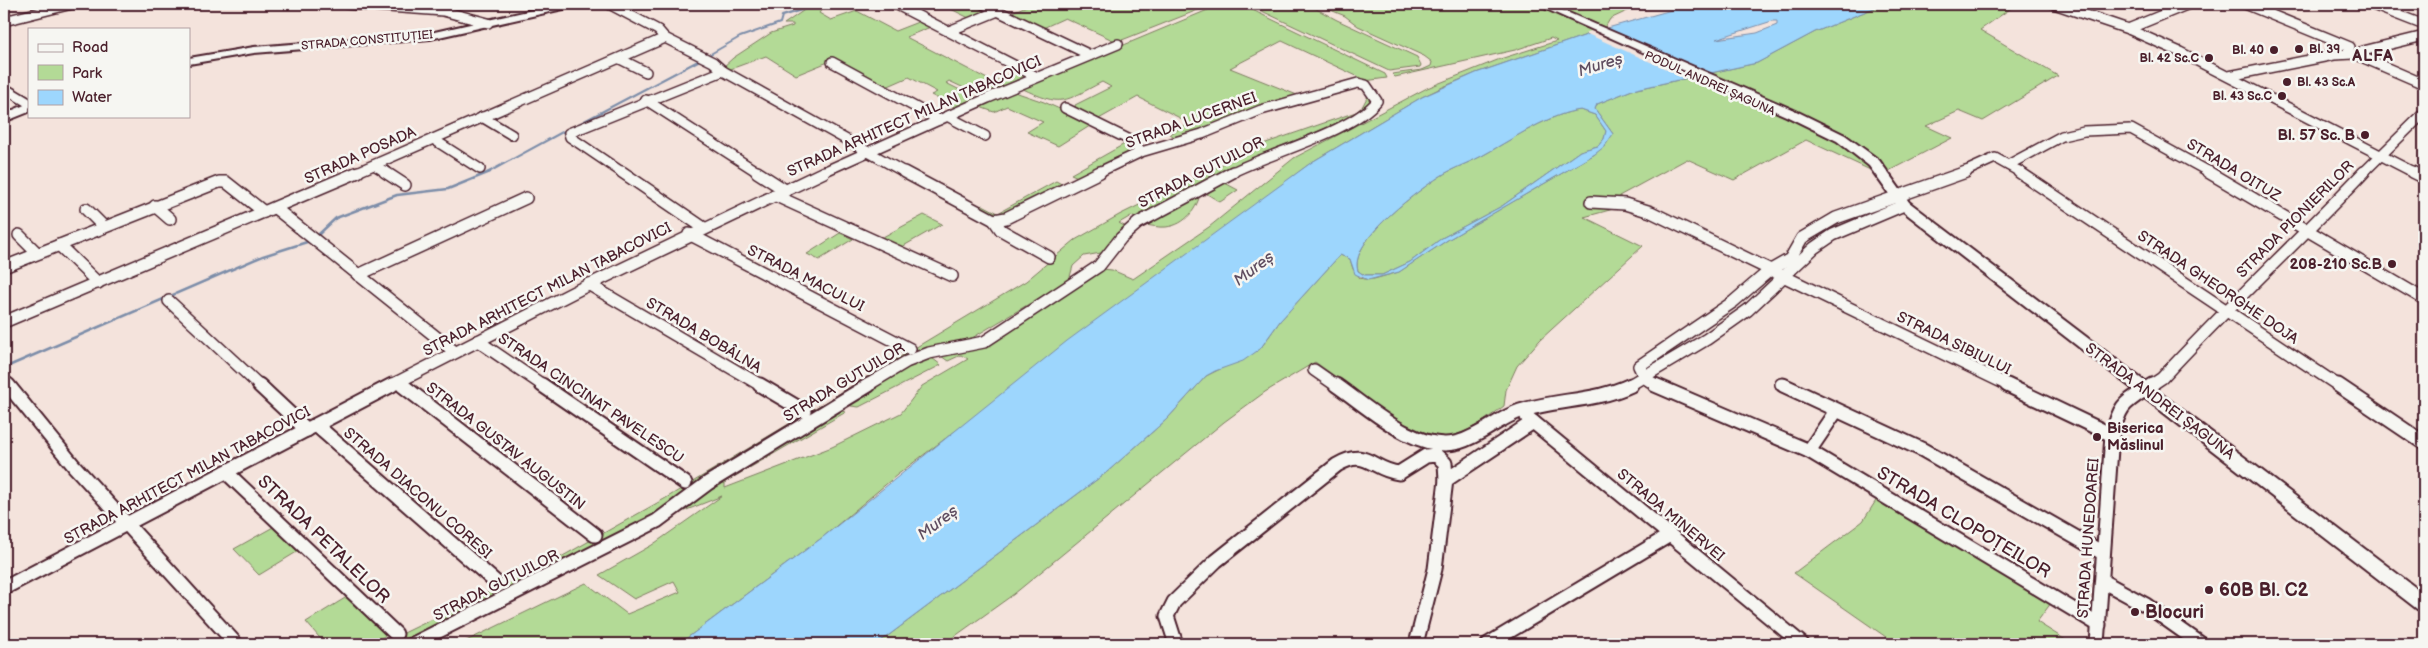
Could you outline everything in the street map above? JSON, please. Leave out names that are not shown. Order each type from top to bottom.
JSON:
[{"type":"street","points":[[4,21],[55,6],[72,4]]},
{"type":"street","points":[[347,4],[442,12],[488,23]]},
{"type":"street","name":"STRADA CONSTITUȚIEI","points":[[190,61],[254,50],[415,38],[572,4]]},
{"type":"street","points":[[609,4],[658,30],[665,38],[712,62],[722,71],[866,152],[994,220],[1001,230],[1049,257]]},
{"type":"street","points":[[895,4],[1037,77]]},
{"type":"street","points":[[983,4],[1090,54]]},
{"type":"street","name":"PODUL ANDREI ȘAGUNA","points":[[1534,4],[1841,138],[1868,157],[1879,169],[1901,201]]},
{"type":"street","points":[[2054,4],[2128,29],[2229,76],[2424,178]]},
{"type":"street","points":[[2128,29],[2189,4]]},
{"type":"street","points":[[2245,4],[2328,38],[2424,84]]},
{"type":"street","points":[[2370,4],[2424,26]]},
{"type":"street","points":[[949,31],[998,11]]},
{"type":"street","points":[[2229,76],[2424,36]]},
{"type":"street","name":"STRADA POSADA","points":[[4,322],[275,208],[665,38]]},
{"type":"street","name":"STRADA ARHITECT MILAN TABACOVICI","points":[[4,588],[478,340],[689,234],[866,152],[1090,54],[1118,44]]},
{"type":"street","points":[[620,59],[646,72]]},
{"type":"street","points":[[832,62],[943,118],[985,136]]},
{"type":"street","points":[[704,228],[570,137],[569,133],[646,100],[722,71]]},
{"type":"street","name":"STRADA LUCERNEI","points":[[994,220],[1006,218],[1141,152],[1202,134],[1261,110],[1302,97],[1354,84],[1368,87]]},
{"type":"street","name":"STRADA GUTUILOR","points":[[413,644],[657,520],[708,484],[906,362],[929,353],[984,342],[1099,266],[1121,238],[1138,223],[1248,164],[1315,138],[1362,116],[1377,101],[1368,87]]},
{"type":"street","points":[[4,88],[28,104]]},
{"type":"street","points":[[646,100],[786,190]]},
{"type":"street","points":[[4,118],[28,106]]},
{"type":"street","points":[[1065,108],[1130,140],[1141,152]]},
{"type":"street","name":"STRADA PIONIERILOR","points":[[2146,389],[2162,378],[2225,310],[2308,231],[2380,155],[2424,113]]},
{"type":"street","points":[[482,117],[512,135]]},
{"type":"street","name":"STRADA OITUZ","points":[[2008,165],[2030,155],[2062,136],[2074,132],[2131,129],[2166,147],[2424,299]]},
{"type":"street","points":[[433,139],[480,168]]},
{"type":"street","name":"STRADA GHEORGHE DOJA","points":[[1901,201],[1995,158],[2424,443]]},
{"type":"street","points":[[374,165],[404,185]]},
{"type":"street","points":[[4,267],[211,185],[226,182],[264,212]]},
{"type":"street","points":[[774,195],[952,276]]},
{"type":"street","points":[[358,275],[526,198]]},
{"type":"street","points":[[1645,378],[1639,366],[1733,302],[1769,271],[1790,259],[1802,238],[1836,218],[1871,204],[1901,201]]},
{"type":"street","points":[[1314,370],[1389,423],[1423,442],[1433,444],[1459,442],[1520,411],[1616,392],[1645,378],[1708,339],[1748,310],[1814,248],[1833,235],[1901,201]]},
{"type":"street","name":"STRADA ANDREI ȘAGUNA","points":[[1901,201],[2424,604]]},
{"type":"street","name":"STRADA SIBIULUI","points":[[1591,202],[1625,204],[1651,212],[1717,243],[1783,278],[2112,435]]},
{"type":"street","points":[[155,206],[170,219]]},
{"type":"street","points":[[275,208],[455,352]]},
{"type":"street","points":[[86,210],[104,227]]},
{"type":"street","name":"STRADA MACULUI","points":[[689,234],[910,349]]},
{"type":"street","points":[[19,235],[37,253]]},
{"type":"street","points":[[59,245],[98,283]]},
{"type":"street","name":"STRADA BOBÂLNA","points":[[588,284],[804,411]]},
{"type":"street","name":"STRADA DIACONU CORESI","points":[[169,301],[311,428],[499,585]]},
{"type":"street","name":"STRADA CINCINAT PAVELESCU","points":[[478,340],[685,483]]},
{"type":"street","name":"STRADA CLOPOȚEILOR","points":[[1645,378],[1809,451],[2099,625]]},
{"type":"street","points":[[4,380],[74,466],[236,644]]},
{"type":"street","name":"STRADA GUSTAV AUGUSTIN","points":[[398,382],[596,535]]},
{"type":"street","points":[[1780,384],[1923,450],[2103,553]]},
{"type":"street","name":"STRADA HUNEDOAREI","points":[[2097,644],[2114,420],[2121,408],[2146,389]]},
{"type":"street","name":"STRADA MINERVEI","points":[[1520,411],[1802,644]]},
{"type":"street","points":[[1809,451],[1836,411]]},
{"type":"street","points":[[1445,484],[1533,422]]},
{"type":"street","points":[[1176,644],[1167,616],[1173,603],[1207,570],[1314,482],[1345,460],[1351,458],[1362,458],[1385,471],[1399,473],[1426,456],[1436,455],[1445,463],[1445,484],[1435,569],[1416,644]]},
{"type":"street","name":"STRADA PETALELOR","points":[[226,472],[396,634]]},
{"type":"street","points":[[1488,644],[1670,535]]},
{"type":"street","points":[[2102,581],[2146,605],[2201,644]]},
{"type":"green space","points":[[813,4],[826,4],[819,13],[831,20],[857,11],[895,31],[923,20],[933,26],[906,37],[993,82],[1017,72],[1028,77],[996,92],[991,90],[982,93],[975,93],[949,81],[946,83],[978,99],[958,109],[931,95],[937,92],[909,77],[884,88],[833,60],[796,75],[766,56],[728,70],[723,67],[733,58],[771,33],[793,26],[793,24],[784,24]]},
{"type":"green space","points":[[965,4],[976,4],[990,10],[971,19],[951,9]]},
{"type":"green space","points":[[1031,4],[1213,4],[1117,42],[1065,18],[1043,28],[1010,13]]},
{"type":"green space","points":[[1222,4],[1240,4],[1385,74],[1387,78],[1357,82],[1363,79],[1282,41],[1230,68],[1297,95],[1176,138],[1170,134],[1190,123],[1138,97],[1097,120],[1077,111],[1075,105],[1111,87],[1102,82],[1063,100],[1046,98],[1021,88]]},
{"type":"green space","points":[[1247,4],[1307,4],[1417,57],[1421,65],[1420,67],[1389,71]]},
{"type":"green space","points":[[1316,4],[1634,4],[1638,6],[1610,19],[1604,29],[1476,73],[1422,97],[1312,162],[897,475],[823,537],[679,644],[460,644],[586,583],[627,614],[680,592],[674,581],[634,599],[599,575],[652,545],[722,496],[669,517],[668,515],[836,410],[846,412],[725,482],[725,488],[832,447],[901,413],[922,386],[968,359],[961,355],[948,361],[938,354],[971,348],[1102,269],[1112,270],[1133,279],[1209,227],[1294,158],[1427,88],[1500,59],[1557,41],[1551,38],[1515,50],[1395,77],[1392,74],[1422,70],[1431,66],[1432,62],[1424,56],[1358,26],[1345,16]]},
{"type":"green space","points":[[1884,4],[2017,4],[1980,30],[2058,76],[1983,121],[1959,111],[1926,126],[1952,138],[1881,175],[1806,140],[1734,180],[1687,159],[1619,196],[1632,204],[1584,217],[1643,246],[1540,340],[1517,366],[1506,390],[1504,406],[1475,426],[1456,435],[1422,438],[1315,362],[1265,392],[1224,422],[1014,594],[944,644],[877,644],[1107,472],[1167,419],[1206,376],[1260,349],[1280,321],[1340,255],[1350,259],[1353,269],[1360,278],[1374,279],[1399,272],[1449,239],[1595,154],[1613,134],[1595,109],[1597,104],[1632,90],[1757,63],[1815,32]]},
{"type":"green space","points":[[1012,91],[1044,102],[1093,124],[1058,146],[1027,132],[1043,122],[1007,106],[994,112],[977,106]]},
{"type":"green space","points":[[1370,92],[1372,100],[1356,116],[1249,159],[1138,219],[1131,216],[1119,223],[1126,227],[1101,253],[1084,256],[1073,266],[1069,280],[972,338],[938,345],[915,353],[648,520],[479,608],[398,644],[381,644],[561,557],[666,498],[1026,281],[1075,240],[1119,215],[1263,144],[1356,112],[1362,107]]},
{"type":"green space","points":[[1581,110],[1595,115],[1606,131],[1604,139],[1598,146],[1580,151],[1502,206],[1442,238],[1410,262],[1382,275],[1364,275],[1358,271],[1358,259],[1363,246],[1374,232],[1387,218],[1429,184],[1445,173],[1481,156],[1545,121],[1569,112]]},
{"type":"green space","points":[[1128,142],[1130,153],[1082,179],[1071,174]]},
{"type":"green space","points":[[1056,181],[1067,187],[1008,210],[1007,214],[998,217],[977,208],[983,205],[998,213]]},
{"type":"green space","points":[[1223,182],[1238,190],[1220,202],[1207,194]]},
{"type":"green space","points":[[1201,190],[1194,209],[1179,223],[1163,227],[1143,225]]},
{"type":"green space","points":[[924,215],[942,224],[900,248],[879,239]]},
{"type":"green space","points":[[840,233],[853,239],[819,260],[807,254]]},
{"type":"green space","points":[[928,355],[941,365],[859,407],[851,406],[845,402]]},
{"type":"green space","points":[[1877,499],[2051,603],[2037,622],[2072,644],[1896,644],[1794,573],[1863,521]]},
{"type":"green space","points":[[275,526],[300,550],[259,575],[234,549]]},
{"type":"green space","points":[[350,595],[391,633],[369,644],[325,644],[306,622]]},
{"type":"water","name":"Mureș","points":[[1693,4],[1884,4],[1815,32],[1757,63],[1632,90],[1597,104],[1595,109],[1613,134],[1605,146],[1595,154],[1449,239],[1399,272],[1368,280],[1355,274],[1350,259],[1340,255],[1280,321],[1260,349],[1243,361],[1206,376],[1167,419],[1107,472],[877,644],[679,644],[823,537],[1067,341],[1312,162],[1422,97],[1476,73],[1604,29]],"holes":[[[1777,21],[1777,25],[1757,33],[1716,39]],[[1581,110],[1595,115],[1606,131],[1604,139],[1598,146],[1580,151],[1502,206],[1442,238],[1410,262],[1382,275],[1364,275],[1358,271],[1358,259],[1363,246],[1374,232],[1387,218],[1429,184],[1445,173],[1481,156],[1545,121],[1569,112]]]},
{"type":"pier","points":[[1602,27],[1714,76],[1691,80],[1585,33]]},
{"type":"waterway","points":[[707,56],[740,37],[780,23],[782,16],[821,4]]},
{"type":"waterway","points":[[573,127],[698,61]]},
{"type":"waterway","points":[[487,173],[566,130]]},
{"type":"waterway","points":[[319,234],[336,218],[397,195],[448,189],[490,172]]},
{"type":"waterway","points":[[4,368],[263,256],[307,242]]},
{"type":"place","name":"Bl. 39","points":[[2299,49]]},
{"type":"place","name":"Bl. 40","points":[[2274,50]]},
{"type":"place","name":"Bl. 42 Sc.C","points":[[2209,58]]},
{"type":"place","name":"Bl. 43 Sc.A","points":[[2287,82]]},
{"type":"place","name":"Bl. 43 Sc.C","points":[[2282,96]]},
{"type":"place","name":"Bl. 57 Sc. B","points":[[2365,135]]},
{"type":"place","name":"208-210 Sc.B","points":[[2392,264]]},
{"type":"place","name":"Biserica Măslinul","points":[[2097,437]]},
{"type":"place","name":"60B Bl. C2","points":[[2209,590]]},
{"type":"place","name":"Blocuri","points":[[2135,612]]},
{"type":"district","name":"ALFA","points":[[2373,55]]}]
